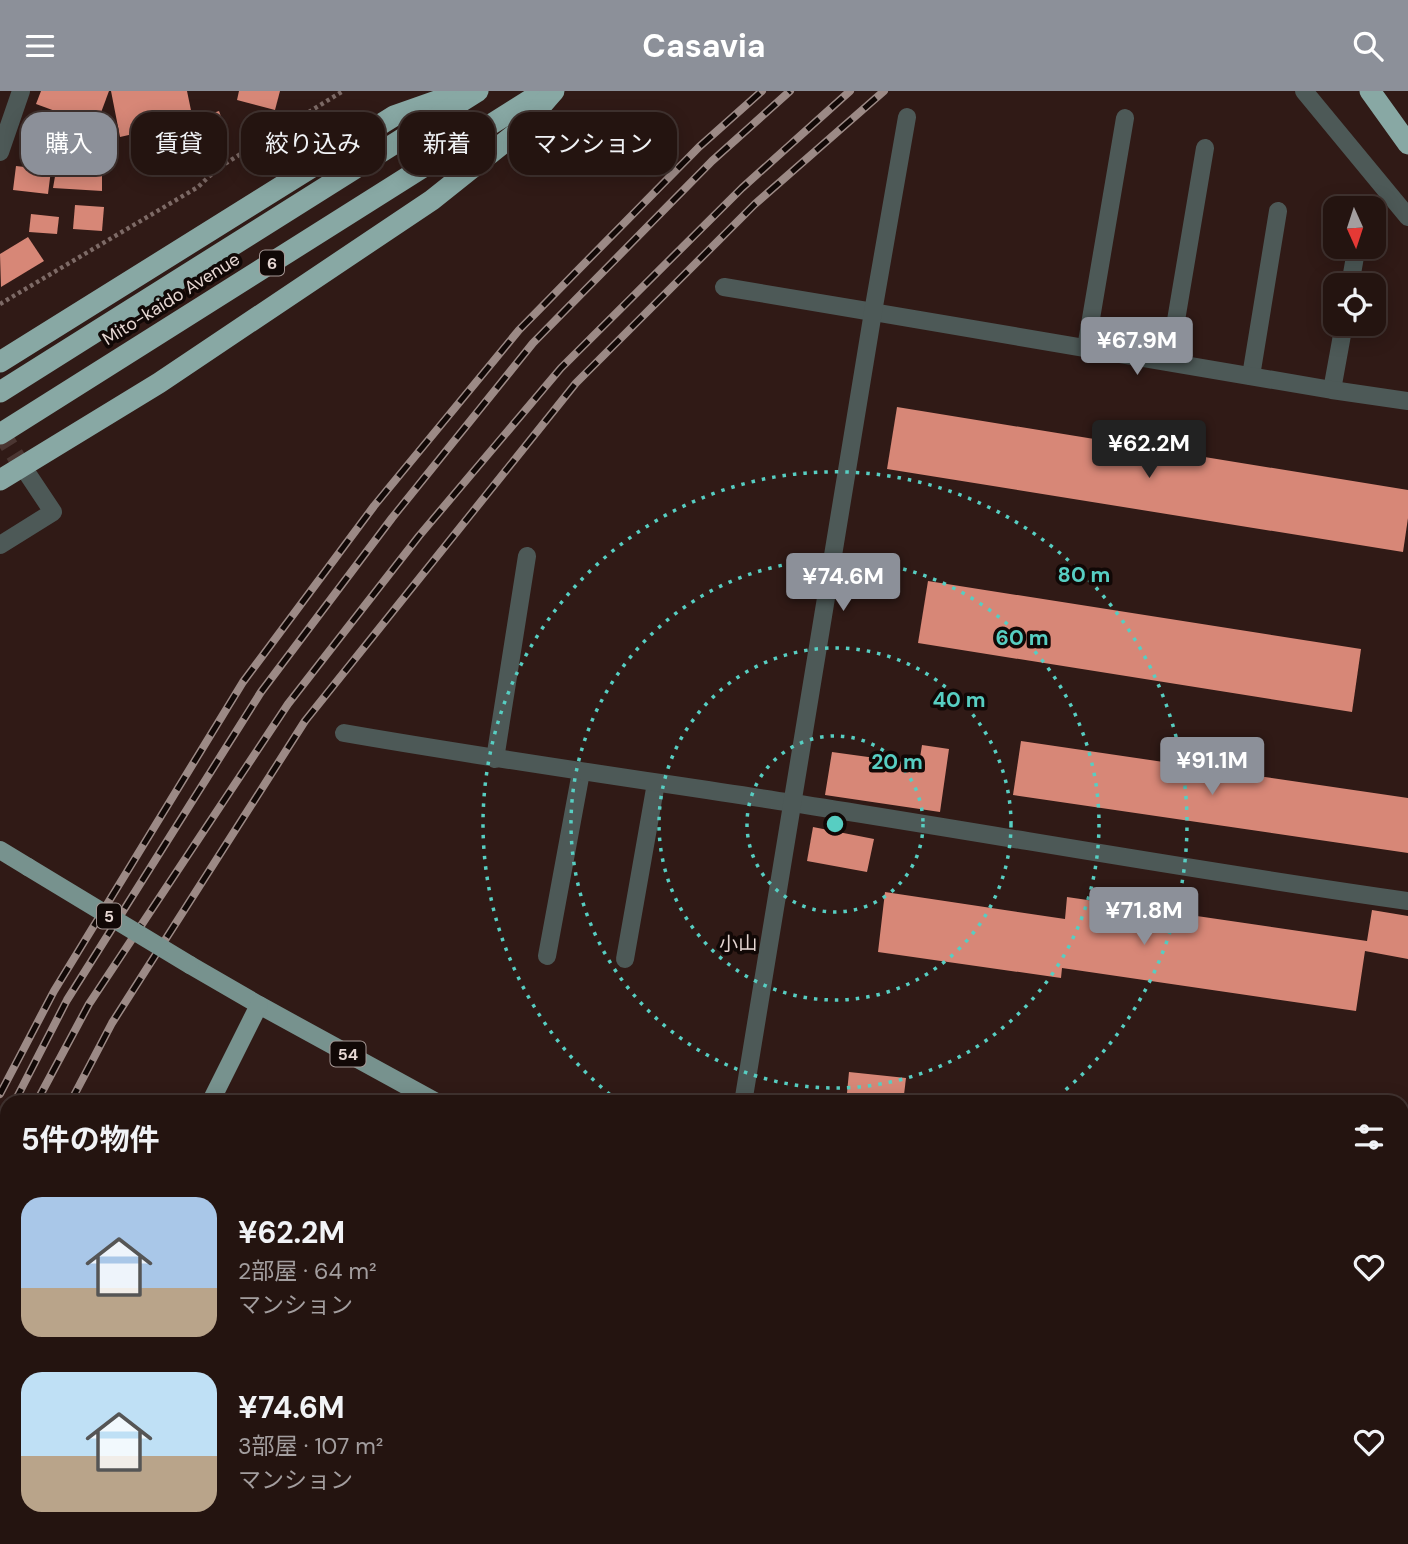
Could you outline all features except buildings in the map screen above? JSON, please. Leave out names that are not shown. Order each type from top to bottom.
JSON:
[{"type":"highway","points":[[0,362],[394,116],[466,91]]},
{"type":"highway","name":"Mito-kaido Avenue","points":[[0,392],[478,91]]},
{"type":"highway","name":"Mito-kaido Avenue","points":[[0,434],[544,91]]},
{"type":"highway","points":[[0,480],[159,383],[432,200],[520,129],[554,91]]},
{"type":"highway","points":[[1370,91],[1408,144]]},
{"type":"main road","name":"5","points":[[0,851],[259,1005]]},
{"type":"main road","points":[[214,1095],[259,1005]]},
{"type":"main road","name":"54","points":[[259,1005],[423,1095]]},
{"type":"street","points":[[0,152],[21,91]]},
{"type":"street","points":[[1304,91],[1408,217]]},
{"type":"street","points":[[744,1095],[907,117]]},
{"type":"street","points":[[1086,348],[1125,118]]},
{"type":"street","points":[[1169,362],[1205,148]]},
{"type":"street","points":[[1251,376],[1278,211]]},
{"type":"street","points":[[724,286],[1408,401]]},
{"type":"street","points":[[1332,390],[1342,336]]},
{"type":"street","points":[[0,545],[53,512],[29,476]]},
{"type":"street","points":[[495,759],[527,556]]},
{"type":"street","points":[[344,733],[495,759],[793,803],[1239,877],[1408,901]]},
{"type":"street","points":[[547,955],[581,772]]},
{"type":"street","points":[[625,959],[656,783]]},
{"type":"path","points":[[0,304],[198,187],[218,168],[343,91]]},
{"type":"tunnel","points":[[0,431],[28,476]]},
{"type":"railway","points":[[0,1094],[54,991],[243,682],[374,506],[519,330],[699,147],[762,91]]},
{"type":"railway","points":[[18,1095],[67,1000],[261,692],[392,518],[533,343],[712,161],[790,91]]},
{"type":"railway","points":[[40,1095],[89,1004],[288,704],[419,536],[561,368],[742,188],[850,91]]},
{"type":"railway","points":[[74,1095],[112,1023],[305,721],[576,383],[755,204],[884,91]]},
{"type":"district","name":"小山","points":[[738,943]]}]
